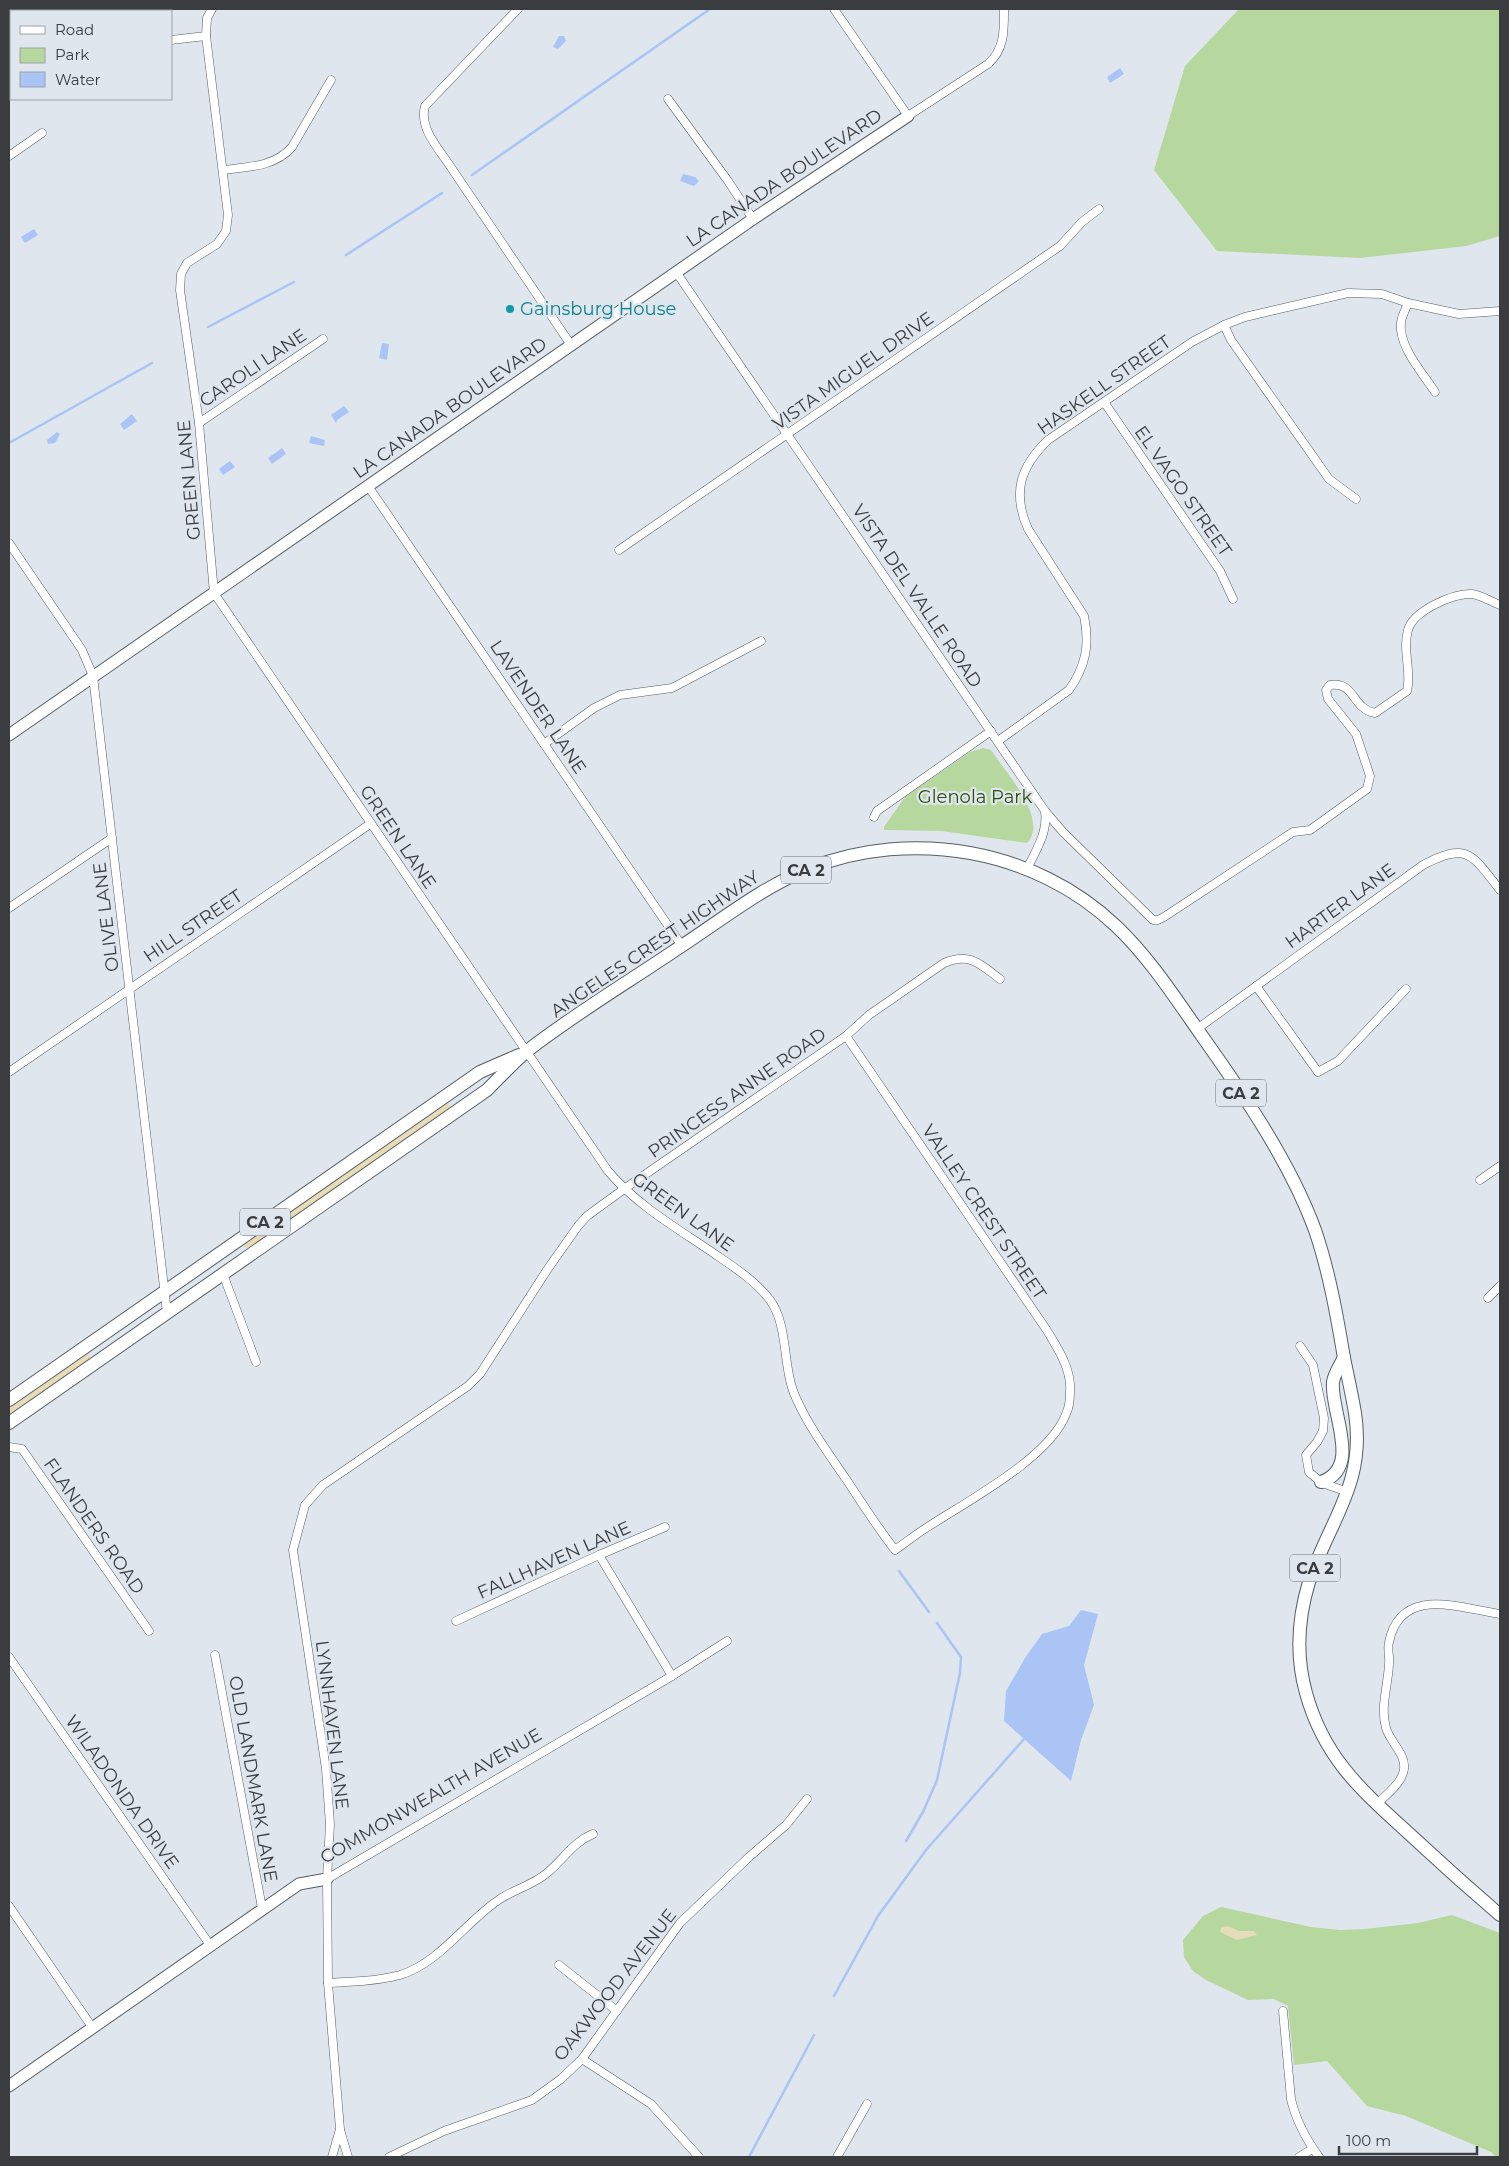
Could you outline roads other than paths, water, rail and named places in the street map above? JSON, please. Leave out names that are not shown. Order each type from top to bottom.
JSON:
[{"type":"main road","name":"ANGELES CREST HIGHWAY","points":[[9,1423],[487,1090],[526,1052],[765,890],[810,868],[870,850],[950,848],[989,856],[1027,869],[1077,896],[1117,926],[1144,957],[1197,1029],[1249,1107],[1282,1160],[1310,1218],[1320,1249],[1344,1357],[1356,1416],[1357,1444],[1355,1468],[1348,1492],[1308,1586],[1300,1628],[1300,1658],[1305,1691],[1323,1739],[1347,1774],[1377,1804],[1499,1914]]},
{"type":"main road","name":"ANGELES CREST HIGHWAY","points":[[9,1400],[480,1072],[526,1052]]},
{"type":"main road","points":[[1321,1482],[1332,1478],[1340,1468],[1342,1435],[1333,1381],[1344,1357]]},
{"type":"street","name":"GREEN LANE","points":[[212,9],[207,18],[206,36],[228,215],[226,232],[218,244],[187,263],[181,274],[180,290],[199,423],[214,593],[608,1171],[624,1189],[665,1221],[747,1277],[770,1300],[777,1312],[786,1370],[796,1397],[826,1451],[895,1550]]},
{"type":"street","points":[[518,9],[425,106],[424,122],[430,136],[571,345]]},
{"type":"street","points":[[834,9],[908,116]]},
{"type":"street","name":"LA CANADA BOULEVARD","points":[[9,735],[753,219],[988,64],[1000,50],[1004,9]]},
{"type":"street","points":[[172,40],[206,36]]},
{"type":"street","points":[[222,170],[263,165],[286,155],[331,80]]},
{"type":"street","points":[[668,99],[753,219]]},
{"type":"street","points":[[9,156],[42,133]]},
{"type":"street","name":"VISTA MIGUEL DRIVE","points":[[618,550],[788,435],[1060,246],[1082,222],[1099,209]]},
{"type":"street","name":"VISTA DEL VALLE ROAD","points":[[676,272],[1045,811],[1063,832],[1153,920],[1164,917],[1293,832],[1310,830],[1368,789],[1370,776],[1356,734],[1328,699],[1326,690],[1330,685],[1338,684],[1348,688],[1358,705],[1367,712],[1375,713],[1407,691],[1409,685],[1406,645],[1408,629],[1416,616],[1443,600],[1472,594],[1500,605]]},
{"type":"street","name":"HASKELL STREET","points":[[998,741],[1069,690],[1085,662],[1087,631],[1084,616],[1028,529],[1024,520],[1019,495],[1021,479],[1036,451],[1048,440],[1192,342],[1224,325],[1245,317],[1348,293],[1382,294],[1408,303],[1459,314],[1500,311]]},
{"type":"street","points":[[1408,303],[1402,321],[1402,336],[1409,352],[1434,392]]},
{"type":"street","points":[[1224,325],[1231,340],[1329,480],[1356,499]]},
{"type":"street","name":"CAROLI LANE","points":[[199,423],[323,339]]},
{"type":"street","name":"EL VAGO STREET","points":[[1104,402],[1220,571],[1233,599]]},
{"type":"street","name":"LAVENDER LANE","points":[[368,486],[682,946]]},
{"type":"street","name":"OLIVE LANE","points":[[9,543],[82,650],[93,676],[167,1313]]},
{"type":"street","points":[[544,744],[594,708],[620,695],[672,688],[761,641]]},
{"type":"street","points":[[874,817],[877,811],[991,732]]},
{"type":"street","points":[[1027,869],[1043,837],[1046,822],[1045,811]]},
{"type":"street","name":"HILL STREET","points":[[9,1072],[370,824]]},
{"type":"street","points":[[9,908],[112,838]]},
{"type":"street","name":"HARTER LANE","points":[[1197,1029],[1423,865],[1439,857],[1454,852],[1466,854],[1476,861],[1500,890]]},
{"type":"street","name":"PRINCESS ANNE ROAD","points":[[323,1485],[468,1386],[480,1374],[578,1226],[588,1216],[624,1189],[846,1036],[869,1015],[944,963],[958,958],[980,964],[1000,979]]},
{"type":"street","points":[[1256,986],[1318,1072],[1338,1061],[1406,989]]},
{"type":"street","name":"VALLEY CREST STREET","points":[[846,1036],[1041,1321],[1060,1352],[1068,1371],[1071,1390],[1066,1415],[1047,1443],[986,1491],[925,1528],[895,1550]]},
{"type":"street","points":[[1480,1180],[1500,1166]]},
{"type":"street","points":[[223,1274],[256,1362]]},
{"type":"street","points":[[1488,1298],[1500,1286]]},
{"type":"street","points":[[1300,1346],[1313,1365],[1324,1418],[1323,1431],[1306,1455],[1308,1472],[1321,1482],[1348,1492]]},
{"type":"street","name":"FLANDERS ROAD","points":[[9,1447],[22,1449],[149,1631]]},
{"type":"street","name":"LYNNHAVEN LANE","points":[[323,1485],[305,1505],[293,1550],[326,1769],[330,1824],[326,1879],[328,1983],[340,2129],[332,2157]]},
{"type":"street","name":"FALLHAVEN LANE","points":[[456,1621],[599,1555],[665,1528]]},
{"type":"street","points":[[599,1555],[672,1676]]},
{"type":"street","points":[[1377,1804],[1403,1776],[1404,1769],[1402,1755],[1386,1730],[1384,1717],[1384,1698],[1389,1662],[1388,1644],[1392,1629],[1399,1616],[1410,1608],[1423,1604],[1500,1614]]},
{"type":"street","name":"COMMONWEALTH AVENUE","points":[[9,2086],[299,1884],[326,1879],[672,1676],[727,1641]]},
{"type":"street","name":"OLD LANDMARK LANE","points":[[215,1655],[262,1908]]},
{"type":"street","name":"WILADONDA DRIVE","points":[[9,1657],[210,1945]]},
{"type":"street","name":"OAKWOOD AVENUE","points":[[389,2157],[444,2131],[532,2100],[561,2079],[582,2059],[680,1923],[749,1857],[786,1825],[808,1799]]},
{"type":"street","points":[[328,1983],[368,1981],[401,1974],[426,1962],[501,1898],[527,1886],[548,1873],[569,1850],[583,1838],[593,1834]]},
{"type":"street","points":[[9,1906],[92,2028]]},
{"type":"street","points":[[559,1966],[617,2011]]},
{"type":"street","points":[[1283,2011],[1290,2099],[1304,2135],[1319,2157]]},
{"type":"street","points":[[582,2059],[651,2104],[698,2157]]},
{"type":"street","points":[[837,2157],[867,2104]]},
{"type":"street","points":[[340,2129],[348,2157]]},
{"type":"street","points":[[1299,2157],[1312,2149]]},
{"type":"water","points":[[559,36],[564,36],[566,41],[558,49],[553,47]]},
{"type":"water","points":[[1120,68],[1124,74],[1110,83],[1107,77]]},
{"type":"water","points":[[683,174],[695,177],[699,181],[694,186],[680,181]]},
{"type":"water","points":[[34,229],[38,235],[25,243],[21,237]]},
{"type":"water","points":[[382,343],[389,344],[387,360],[379,358]]},
{"type":"water","points":[[344,406],[349,412],[337,420],[336,423],[331,415]]},
{"type":"water","points":[[132,414],[137,421],[124,430],[120,424]]},
{"type":"water","points":[[57,432],[60,434],[55,443],[48,444],[47,440]]},
{"type":"water","points":[[311,436],[325,440],[324,446],[309,443]]},
{"type":"water","points":[[282,448],[286,454],[272,464],[268,458]]},
{"type":"water","points":[[230,461],[235,467],[223,475],[219,469]]},
{"type":"water","points":[[1081,1610],[1098,1614],[1084,1665],[1094,1705],[1081,1740],[1071,1781],[1004,1721],[1006,1691],[1025,1658],[1042,1634],[1069,1626]]},
{"type":"waterway","points":[[472,175],[710,9]]},
{"type":"waterway","points":[[346,255],[442,193]]},
{"type":"waterway","points":[[208,327],[294,282]]},
{"type":"waterway","points":[[9,443],[152,363]]},
{"type":"waterway","points":[[899,1571],[929,1612]]},
{"type":"waterway","points":[[906,1841],[923,1812],[937,1780],[960,1673],[961,1657],[937,1623]]},
{"type":"waterway","points":[[834,1996],[878,1916],[926,1850],[1024,1739]]},
{"type":"waterway","points":[[749,2157],[814,2035]]},
{"type":"place","name":"Gainsburg House","points":[[510,309]]},
{"type":"park label","name":"Glenola Park","points":[[975,797]]}]
